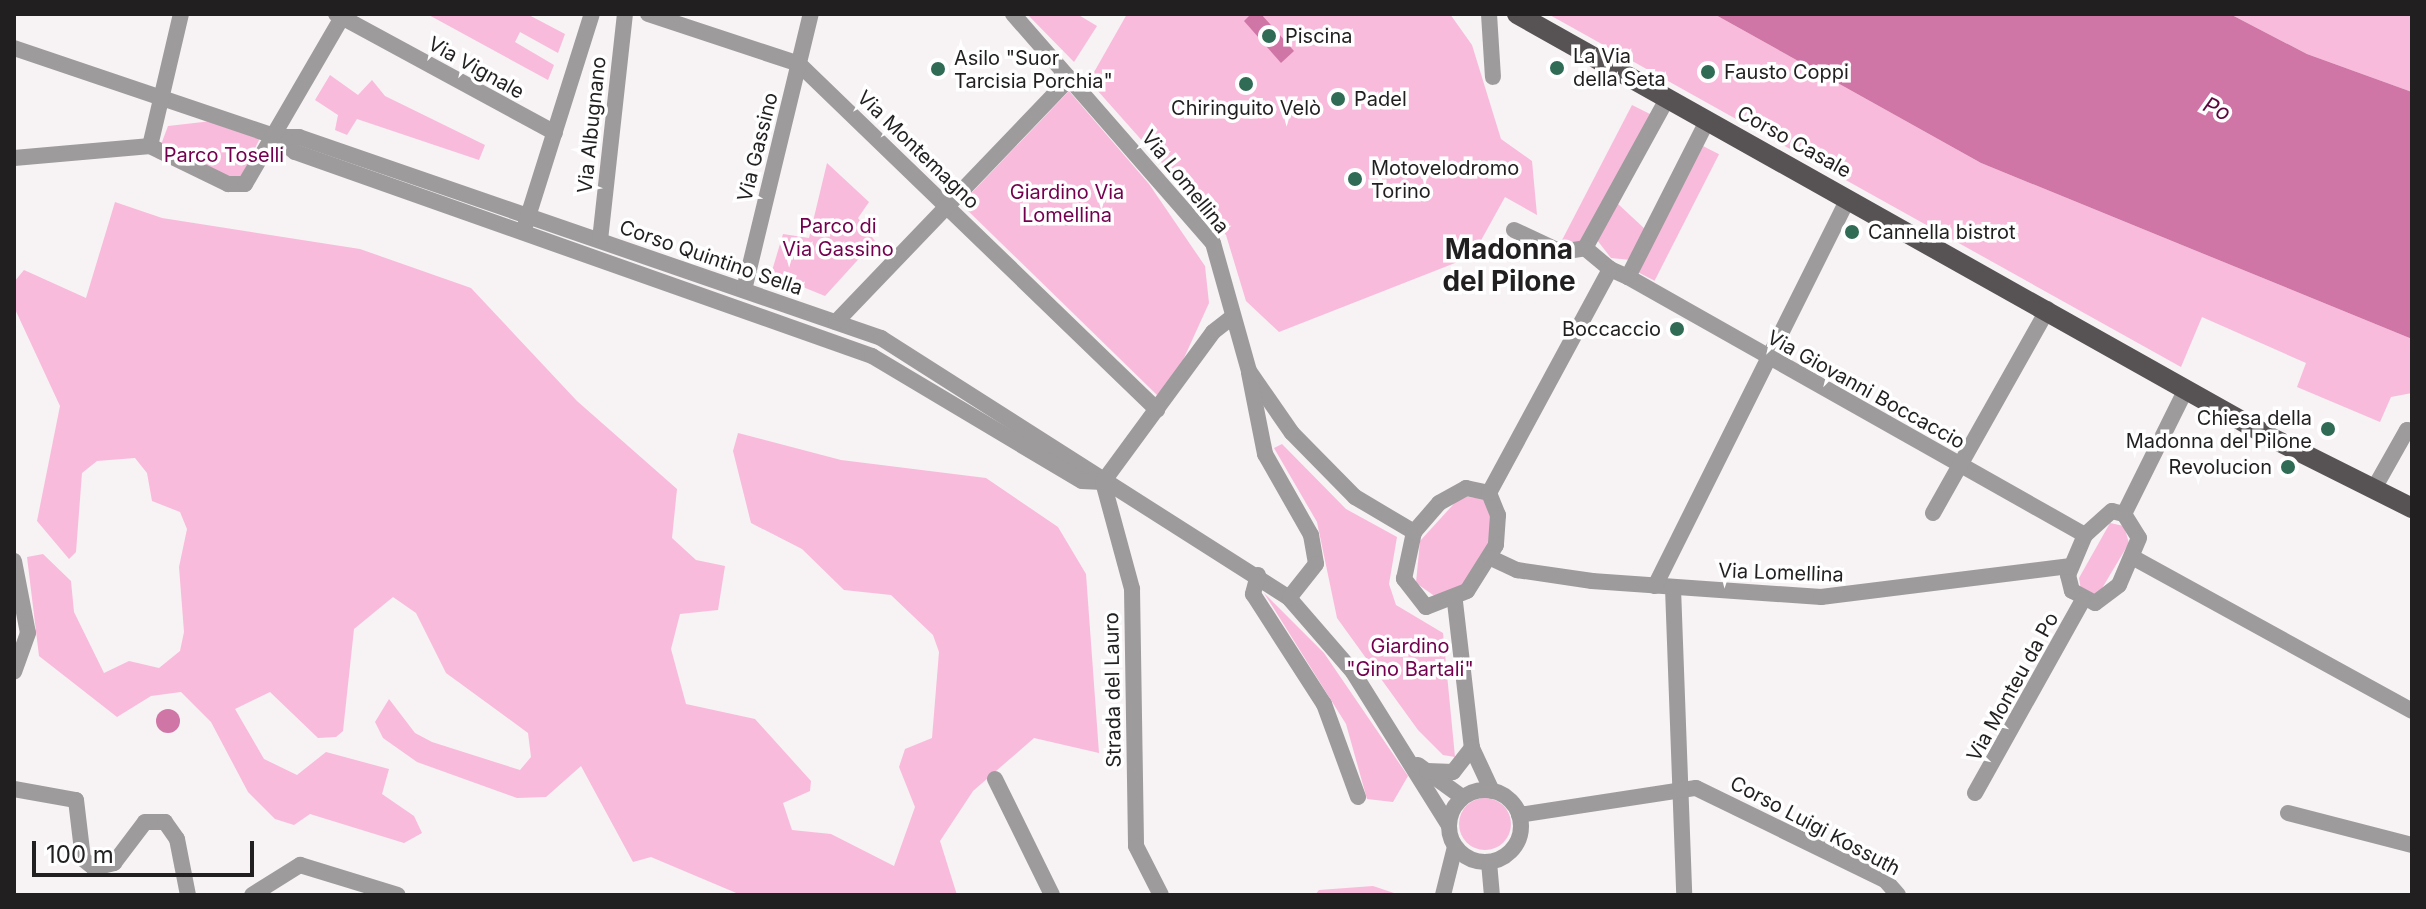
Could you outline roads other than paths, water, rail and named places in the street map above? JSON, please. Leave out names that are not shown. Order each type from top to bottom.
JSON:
[{"type":"main road","name":"Corso Casale","points":[[1517,14],[2186,389],[2376,485],[2412,508]]},
{"type":"street","points":[[150,146],[159,97],[181,14]]},
{"type":"street","points":[[523,235],[592,14]]},
{"type":"street","name":"Via Albugnano","points":[[600,240],[625,14]]},
{"type":"street","name":"Via Montemagno","points":[[648,14],[799,64],[1157,410]]},
{"type":"street","name":"Via Gassino","points":[[744,290],[811,14]]},
{"type":"street","name":"Via Lomellina","points":[[1013,14],[1213,243],[1249,371],[1292,433],[1355,497],[1414,532]]},
{"type":"street","points":[[1489,14],[1493,77]]},
{"type":"street","points":[[14,158],[150,146],[228,184],[245,184],[277,137],[340,15]]},
{"type":"street","name":"Via Vignale","points":[[340,15],[555,133]]},
{"type":"street","name":"Corso Quintino Sella","points":[[14,48],[277,137],[299,137],[881,338],[1089,466],[1103,482],[1258,575],[1289,598],[1353,672],[1411,760],[1448,824]]},
{"type":"street","points":[[836,322],[1070,78]]},
{"type":"street","points":[[1514,230],[1561,252],[1585,248],[1667,99]]},
{"type":"street","points":[[1628,277],[1707,121]]},
{"type":"street","name":"Corso Quintino Sella","points":[[277,137],[295,152],[872,356],[1082,481],[1103,482]]},
{"type":"street","points":[[1684,895],[1664,587],[1767,358],[1848,199]]},
{"type":"street","name":"Via Giovanni Boccaccio","points":[[1585,248],[1610,269],[2085,535]]},
{"type":"street","points":[[1489,493],[1610,269]]},
{"type":"street","points":[[1933,513],[1964,468],[2048,309]]},
{"type":"street","points":[[1103,482],[1213,332],[1232,317]]},
{"type":"street","points":[[1249,371],[1265,454],[1311,535],[1316,564],[1289,598]]},
{"type":"street","points":[[2124,514],[2186,389]]},
{"type":"street","points":[[2376,485],[2407,430],[2412,433]]},
{"type":"street","name":"Strada del Lauro","points":[[1103,482],[1132,589],[1136,846],[1161,895]]},
{"type":"street","points":[[1466,488],[1489,493],[1498,515],[1491,558],[1455,602],[1426,607],[1412,596],[1404,579],[1414,532],[1439,503],[1466,488]]},
{"type":"street","points":[[2124,514],[2139,538],[2134,558],[2108,600],[2083,600],[2072,591],[2071,566],[2085,535],[2098,516],[2124,514]]},
{"type":"street","name":"Via Lomellina","points":[[1491,558],[1529,572],[1664,587],[1893,593],[2071,566]]},
{"type":"street","points":[[2134,558],[2412,711]]},
{"type":"street","points":[[14,561],[28,633],[14,672]]},
{"type":"street","points":[[1258,575],[1253,594],[1324,704],[1358,797]]},
{"type":"street","name":"Via Monteu da Po","points":[[1975,793],[2083,600]]},
{"type":"street","points":[[1443,895],[1455,847],[1448,824],[1468,794],[1474,753],[1455,602]]},
{"type":"street","points":[[1425,771],[1453,772],[1474,753]]},
{"type":"street","points":[[1474,753],[1492,791],[1519,815],[1515,846],[1489,862]]},
{"type":"street","points":[[1411,760],[1468,794],[1492,791]]},
{"type":"street","points":[[995,779],[1052,895]]},
{"type":"street","name":"Corso Luigi Kossuth","points":[[1519,815],[1696,788],[1731,802],[1885,880],[1898,895]]},
{"type":"street","points":[[14,789],[76,800],[83,859],[94,868],[114,863],[145,822],[165,822],[177,839],[188,895]]},
{"type":"street","points":[[2288,813],[2412,845]]},
{"type":"street","points":[[1455,847],[1489,862]]},
{"type":"street","points":[[1489,862],[1492,895]]},
{"type":"street","points":[[252,895],[300,865],[347,887],[398,895]]},
{"type":"water","name":"Piscina","points":[[1251,14],[1261,14],[1294,51],[1281,63],[1244,21]]},
{"type":"water","name":"Po","points":[[1714,14],[2230,14],[2307,54],[2412,92],[2412,339],[1981,163]]},
{"type":"water","points":[[168,709],[179,716],[180,721],[173,732],[168,733],[157,726],[156,721],[163,710]]},
{"type":"place","name":"Piscina","points":[[1269,36]]},
{"type":"place","name":"La Via della Seta","points":[[1557,68]]},
{"type":"place","name":"Asilo \"Suor Tarcisia Porchia\"","points":[[938,69]]},
{"type":"place","name":"Fausto Coppi","points":[[1708,72]]},
{"type":"place","name":"Chiringuito Velò","points":[[1246,84]]},
{"type":"place","name":"Padel","points":[[1338,99]]},
{"type":"place","name":"Motovelodromo Torino","points":[[1355,179]]},
{"type":"place","name":"Cannella bistrot","points":[[1852,232]]},
{"type":"place","name":"Boccaccio","points":[[1677,329]]},
{"type":"place","name":"Chiesa della Madonna del Pilone","points":[[2328,429]]},
{"type":"place","name":"Revolucion","points":[[2288,467]]},
{"type":"district","name":"Madonna del Pilone","points":[[1509,265]]},
{"type":"park label","name":"Parco Toselli","points":[[224,155]]},
{"type":"park label","name":"Giardino Via Lomellina","points":[[1067,204]]},
{"type":"park label","name":"Parco di Via Gassino","points":[[838,238]]},
{"type":"park label","name":"Giardino \"Gino Bartali\"","points":[[1410,658]]}]
